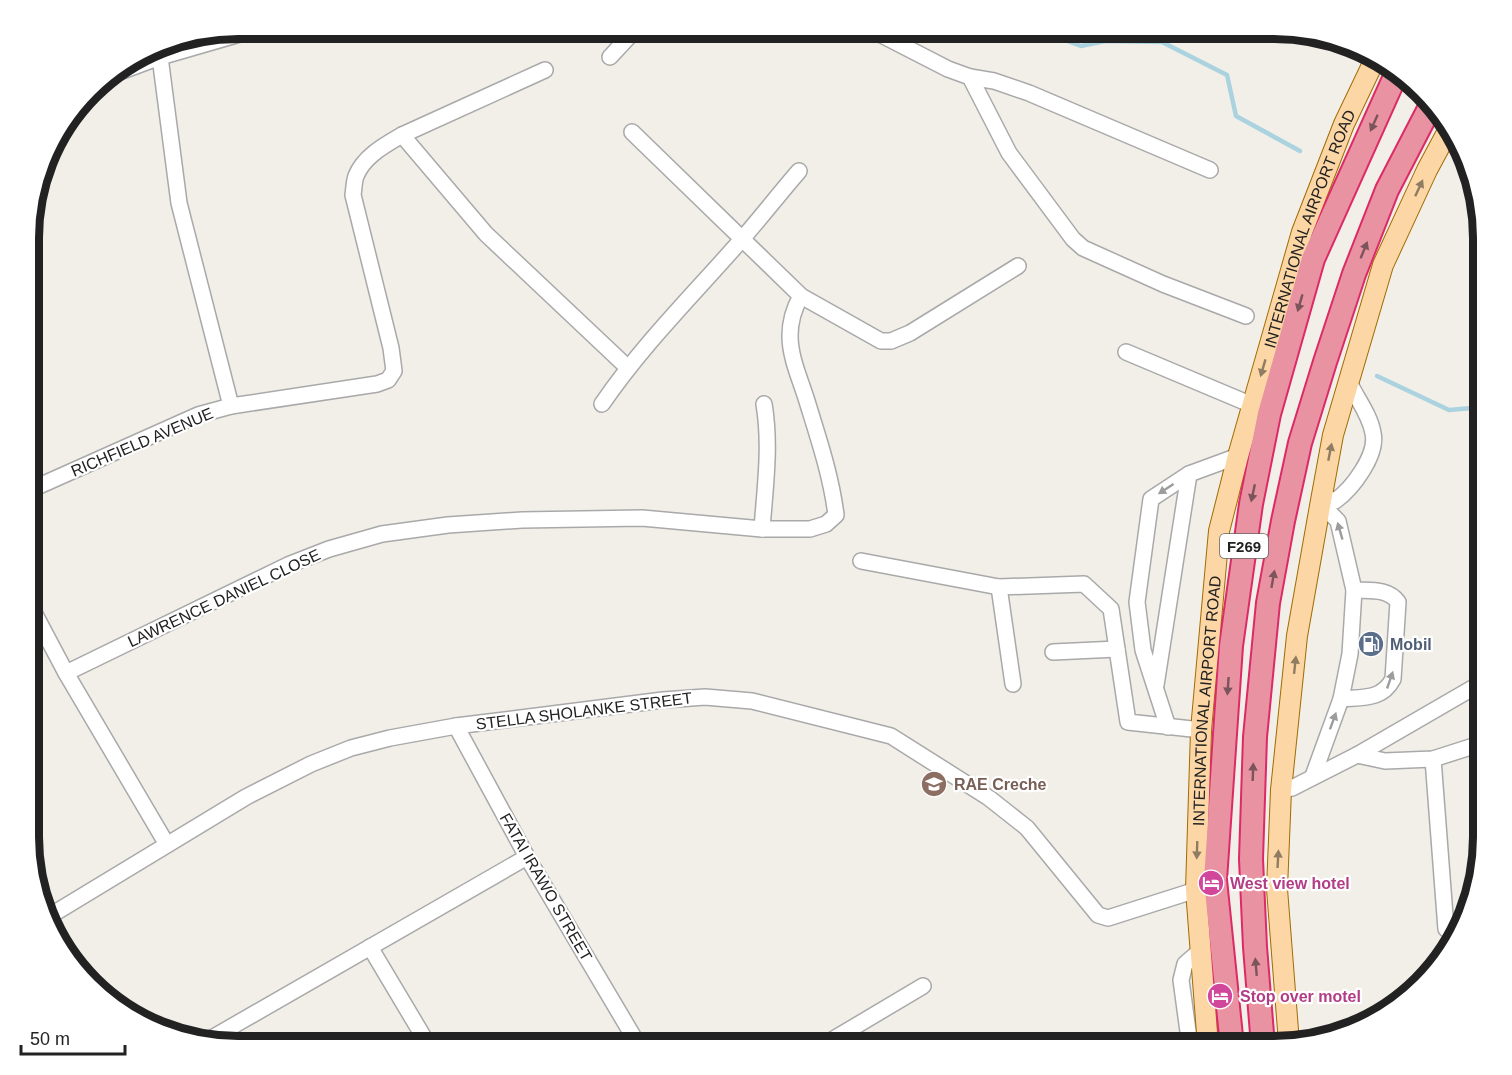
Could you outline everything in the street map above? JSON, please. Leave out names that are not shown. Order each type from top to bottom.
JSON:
[{"type":"highway","name":"INTERNATIONAL AIRPORT ROAD","points":[[1231,1036],[1215,880],[1231,646],[1251,504],[1269,414],[1313,259],[1394,79]]},
{"type":"highway","name":"F269","points":[[1262,1036],[1251,859],[1255,738],[1268,603],[1300,443],[1354,274],[1388,190],[1428,112]]},
{"type":"main road","name":"INTERNATIONAL AIRPORT ROAD","points":[[1207,1036],[1196,890],[1201,730],[1219,531],[1252,405],[1302,232],[1344,124],[1372,65]]},
{"type":"main road","points":[[1288,1035],[1277,889],[1281,790],[1297,636],[1334,435],[1383,265],[1445,137]]},
{"type":"street","points":[[610,57],[627,39]]},
{"type":"street","points":[[890,39],[948,69],[1029,93],[1210,170]]},
{"type":"street","points":[[162,55],[179,203],[231,406]]},
{"type":"street","points":[[544,70],[402,135],[486,234],[627,367]]},
{"type":"street","points":[[970,77],[1010,153],[1073,239],[1083,248],[1163,284],[1246,316]]},
{"type":"street","points":[[632,132],[801,297],[881,341],[891,341],[910,333],[1018,266]]},
{"type":"street","name":"RICHFIELD AVENUE","points":[[39,486],[198,415],[231,406],[377,384],[388,380],[394,371],[391,348],[353,195],[356,177],[366,161],[382,146],[402,135]]},
{"type":"street","points":[[602,404],[627,367],[743,238],[799,171]]},
{"type":"street","name":"LAWRENCE DANIEL CLOSE","points":[[66,674],[288,565],[329,549],[382,534],[439,526],[522,520],[642,518],[762,529],[810,529],[826,524],[836,515],[834,495],[824,453],[794,361],[790,336],[794,308],[801,297]]},
{"type":"street","points":[[1126,352],[1252,405]]},
{"type":"street","points":[[1321,501],[1335,501],[1350,490],[1367,464],[1374,436],[1369,419],[1349,382]]},
{"type":"street","points":[[762,529],[768,450],[768,429],[764,404]]},
{"type":"street","points":[[1168,727],[1143,650],[1137,602],[1151,499],[1188,474],[1238,456]]},
{"type":"street","points":[[1156,689],[1188,474]]},
{"type":"street","points":[[1313,776],[1341,699],[1350,654],[1354,590],[1338,521],[1321,501]]},
{"type":"street","points":[[861,561],[999,587],[1084,584],[1111,609],[1128,722],[1201,730]]},
{"type":"street","points":[[999,587],[1013,684]]},
{"type":"street","points":[[1341,699],[1378,695],[1388,689],[1393,678],[1398,602],[1394,596],[1384,591],[1354,590]]},
{"type":"street","points":[[39,622],[66,674],[166,843]]},
{"type":"street","points":[[1053,652],[1118,649]]},
{"type":"street","points":[[1281,790],[1292,788],[1357,755],[1473,688]]},
{"type":"street","name":"STELLA SHOLANKE STREET","points":[[54,913],[246,796],[351,748],[456,726],[663,700],[705,697],[752,700],[891,736],[989,798],[1027,828],[1098,915],[1108,918],[1196,890]]},
{"type":"street","name":"FATAI IRAWO STREET","points":[[456,726],[527,857],[633,1036]]},
{"type":"street","points":[[1357,755],[1385,761],[1433,759],[1473,746]]},
{"type":"street","points":[[1433,759],[1446,929]]},
{"type":"street","points":[[224,1036],[370,947],[527,857]]},
{"type":"street","points":[[370,947],[423,1036]]},
{"type":"street","points":[[1189,1036],[1181,980],[1185,964],[1201,950]]},
{"type":"street","points":[[839,1036],[923,986]]},
{"type":"waterway","points":[[1062,39],[1081,46],[1105,41],[1162,42],[1227,75],[1236,116],[1300,151]]},
{"type":"waterway","points":[[1377,376],[1449,410],[1473,408]]},
{"type":"place","name":"Mobil","points":[[1371,644]]},
{"type":"place","name":"RAE Creche","points":[[934,784]]},
{"type":"place","name":"West view hotel","points":[[1211,883]]},
{"type":"place","name":"Stop over motel","points":[[1220,996]]}]
